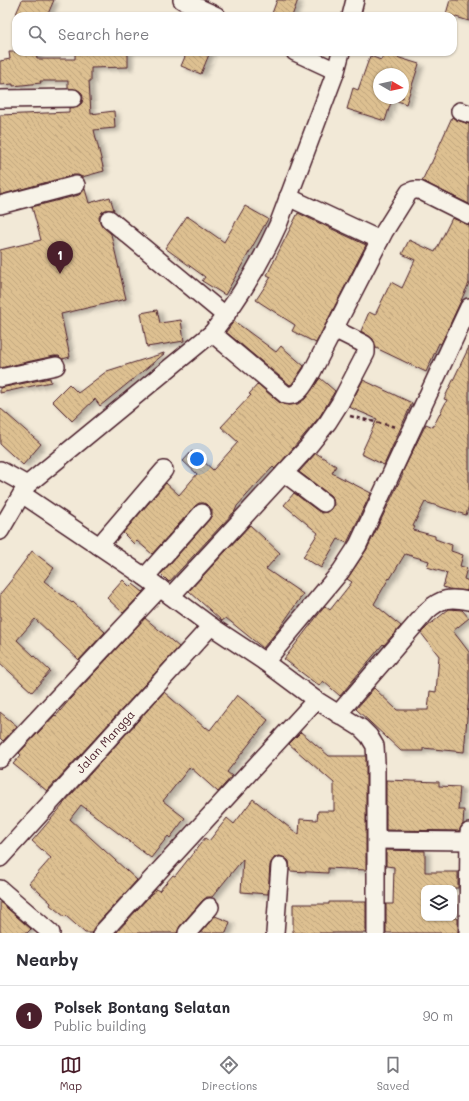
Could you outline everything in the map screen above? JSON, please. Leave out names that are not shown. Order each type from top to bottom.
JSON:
[{"type":"street","points":[[182,0],[208,12]]},
{"type":"street","points":[[352,12],[355,0]]},
{"type":"street","points":[[304,56],[336,71]]},
{"type":"street","points":[[0,531],[25,490],[212,332],[226,316],[268,247],[336,71],[340,56]]},
{"type":"street","points":[[0,99],[73,98]]},
{"type":"street","points":[[0,205],[76,185]]},
{"type":"street","points":[[212,332],[286,395],[292,396],[298,393],[312,372],[380,240],[409,192],[414,190],[425,193],[469,215]]},
{"type":"street","points":[[288,198],[380,240]]},
{"type":"street","points":[[109,219],[226,316]]},
{"type":"street","points":[[265,662],[328,588],[351,557],[371,520],[469,307]]},
{"type":"street","points":[[0,759],[308,447],[334,413],[366,353],[364,344],[334,330]]},
{"type":"street","points":[[0,378],[56,366]]},
{"type":"street","points":[[0,470],[99,546],[145,577],[211,626],[265,662],[316,700],[361,728],[369,736],[375,746],[377,840],[376,933]]},
{"type":"street","points":[[99,546],[164,470]]},
{"type":"street","points":[[284,473],[324,503]]},
{"type":"street","points":[[145,577],[202,513]]},
{"type":"street","points":[[338,714],[427,611],[435,604],[443,599],[450,598],[469,601]]},
{"type":"street","name":"Jalan Mangga","points":[[0,858],[211,626]]},
{"type":"street","points":[[102,933],[316,700]]},
{"type":"street","points":[[468,933],[469,832]]},
{"type":"street","points":[[377,840],[469,841]]},
{"type":"street","points":[[275,933],[280,866]]},
{"type":"street","points":[[0,889],[51,933]]},
{"type":"street","points":[[187,933],[210,907]]},
{"type":"path","points":[[334,413],[396,427],[413,429]]},
{"type":"building","points":[[22,0],[54,0],[49,12],[17,12]]},
{"type":"building","points":[[277,0],[298,0],[294,12],[272,12]]},
{"type":"building","points":[[450,0],[469,0],[469,21],[457,17],[457,12],[447,12]]},
{"type":"building","points":[[9,52],[12,52],[12,56],[37,56],[37,59],[75,59],[75,56],[128,56],[128,67],[91,68],[91,81],[89,81],[91,114],[114,111],[115,128],[94,130],[104,171],[82,177],[73,175],[0,195],[0,115],[69,112],[69,108],[78,106],[82,103],[83,98],[82,93],[78,90],[68,88],[68,81],[40,81],[41,83],[13,86],[13,84],[0,85],[0,61],[10,59]]},
{"type":"building","points":[[185,56],[208,56],[201,74],[181,66]]},
{"type":"building","points":[[370,56],[381,60],[383,56],[394,56],[419,64],[409,95],[409,68],[373,68],[373,104],[390,104],[385,121],[347,109],[353,88],[358,90]]},
{"type":"building","points":[[452,117],[469,124],[469,204],[422,181]]},
{"type":"building","points":[[85,189],[89,203],[110,197],[114,210],[106,210],[102,212],[99,217],[103,227],[111,234],[126,299],[61,314],[70,357],[62,359],[59,356],[54,356],[0,368],[0,250],[41,240],[32,207],[79,195]]},
{"type":"building","points":[[245,206],[268,219],[225,295],[202,281],[205,277],[165,248],[187,216],[224,242]]},
{"type":"building","points":[[298,213],[366,245],[316,343],[292,331],[295,325],[256,300],[271,277],[267,275]]},
{"type":"building","points":[[452,218],[469,225],[469,283],[441,344],[439,343],[426,372],[376,348],[373,339],[361,331],[369,312],[375,315],[391,282],[402,288],[415,260],[402,254],[409,240],[435,252]]},
{"type":"building","points":[[157,310],[160,323],[181,320],[184,341],[147,347],[141,313]]},
{"type":"building","points":[[234,321],[276,352],[281,346],[304,366],[292,384],[290,385],[226,332]]},
{"type":"building","points":[[469,347],[469,505],[466,515],[425,502],[413,526],[415,527],[413,530],[435,536],[435,539],[452,545],[451,551],[463,555],[460,566],[467,568],[464,579],[469,581],[467,591],[443,587],[447,573],[427,567],[429,561],[405,554],[374,604],[401,626],[384,645],[383,644],[340,696],[323,681],[319,686],[284,659],[325,606],[330,610],[352,582],[347,579],[367,549],[426,424],[433,427],[447,400],[444,399]]},
{"type":"building","points":[[164,353],[100,406],[95,399],[72,421],[52,401],[69,384],[78,393],[107,371]]},
{"type":"building","points":[[50,378],[51,382],[0,393],[0,388]]},
{"type":"building","points":[[320,378],[335,391],[320,416],[275,469],[273,467],[256,485],[237,506],[235,511],[169,582],[161,574],[209,520],[212,515],[212,510],[209,506],[204,503],[199,503],[195,506],[152,554],[137,541],[134,544],[123,533],[166,483],[179,495],[197,474],[183,461],[192,451],[213,470],[238,442],[221,427],[251,395],[249,394],[258,384],[280,403],[290,405],[298,404],[305,399]]},
{"type":"building","points":[[363,380],[412,403],[384,465],[361,454],[377,419],[349,407]]},
{"type":"building","points":[[0,408],[41,444],[23,465],[0,444]]},
{"type":"building","points":[[316,453],[336,466],[332,473],[371,493],[347,543],[338,539],[321,568],[303,557],[318,533],[284,505],[294,493],[322,513],[328,512],[332,509],[334,505],[333,499],[330,495],[299,472]]},
{"type":"building","points":[[250,525],[280,553],[266,569],[303,594],[279,629],[263,648],[226,618],[222,621],[189,591]]},
{"type":"building","points":[[32,551],[54,568],[44,581],[72,603],[73,602],[105,632],[79,660],[35,619],[17,640],[50,671],[32,692],[0,663],[0,594]]},
{"type":"building","points":[[123,580],[130,587],[133,584],[143,592],[123,613],[107,598]]},
{"type":"building","points":[[449,609],[462,610],[469,618],[453,631],[469,652],[469,695],[464,752],[423,748],[423,751],[401,751],[356,709],[374,688],[397,710],[428,710],[430,691],[436,692],[439,656],[421,633]]},
{"type":"building","points":[[145,618],[179,647],[47,791],[13,764],[21,755],[19,753],[55,715],[56,716]]},
{"type":"building","points":[[164,692],[205,728],[206,727],[210,730],[237,695],[268,720],[227,772],[232,776],[218,792],[190,767],[163,801],[185,818],[170,838],[168,836],[151,858],[81,805],[70,819],[137,880],[95,926],[92,933],[85,933],[66,916],[65,917],[50,905],[51,903],[29,883],[51,858],[32,841],[63,804]]},
{"type":"building","points":[[0,712],[17,726],[3,741],[0,738]]},
{"type":"building","points":[[301,732],[329,756],[366,756],[366,870],[328,868],[328,873],[290,871],[289,861],[280,856],[275,857],[270,865],[268,894],[241,892],[243,859],[212,897],[207,897],[203,900],[180,926],[177,933],[116,933],[156,889],[159,891],[173,875],[175,876],[205,838],[209,841],[227,818],[234,824],[253,799],[299,835],[300,819],[317,820],[318,811],[334,811],[334,783],[289,744]]},
{"type":"building","points":[[386,780],[439,782],[439,786],[460,787],[458,810],[464,810],[463,824],[459,831],[386,830]]},
{"type":"building","points":[[386,850],[425,851],[425,872],[458,872],[458,888],[457,885],[421,885],[421,921],[457,921],[458,918],[458,933],[386,933],[386,904],[393,904],[394,867],[386,866]]},
{"type":"building","points":[[0,902],[31,929],[27,933],[0,933]]},
{"type":"building","points":[[329,902],[366,902],[366,933],[293,933],[293,904],[329,904]]},
{"type":"building","points":[[215,916],[230,922],[226,933],[200,933]]},
{"type":"place","name":"Polsek Bontang Selatan","points":[[60,274]]}]
